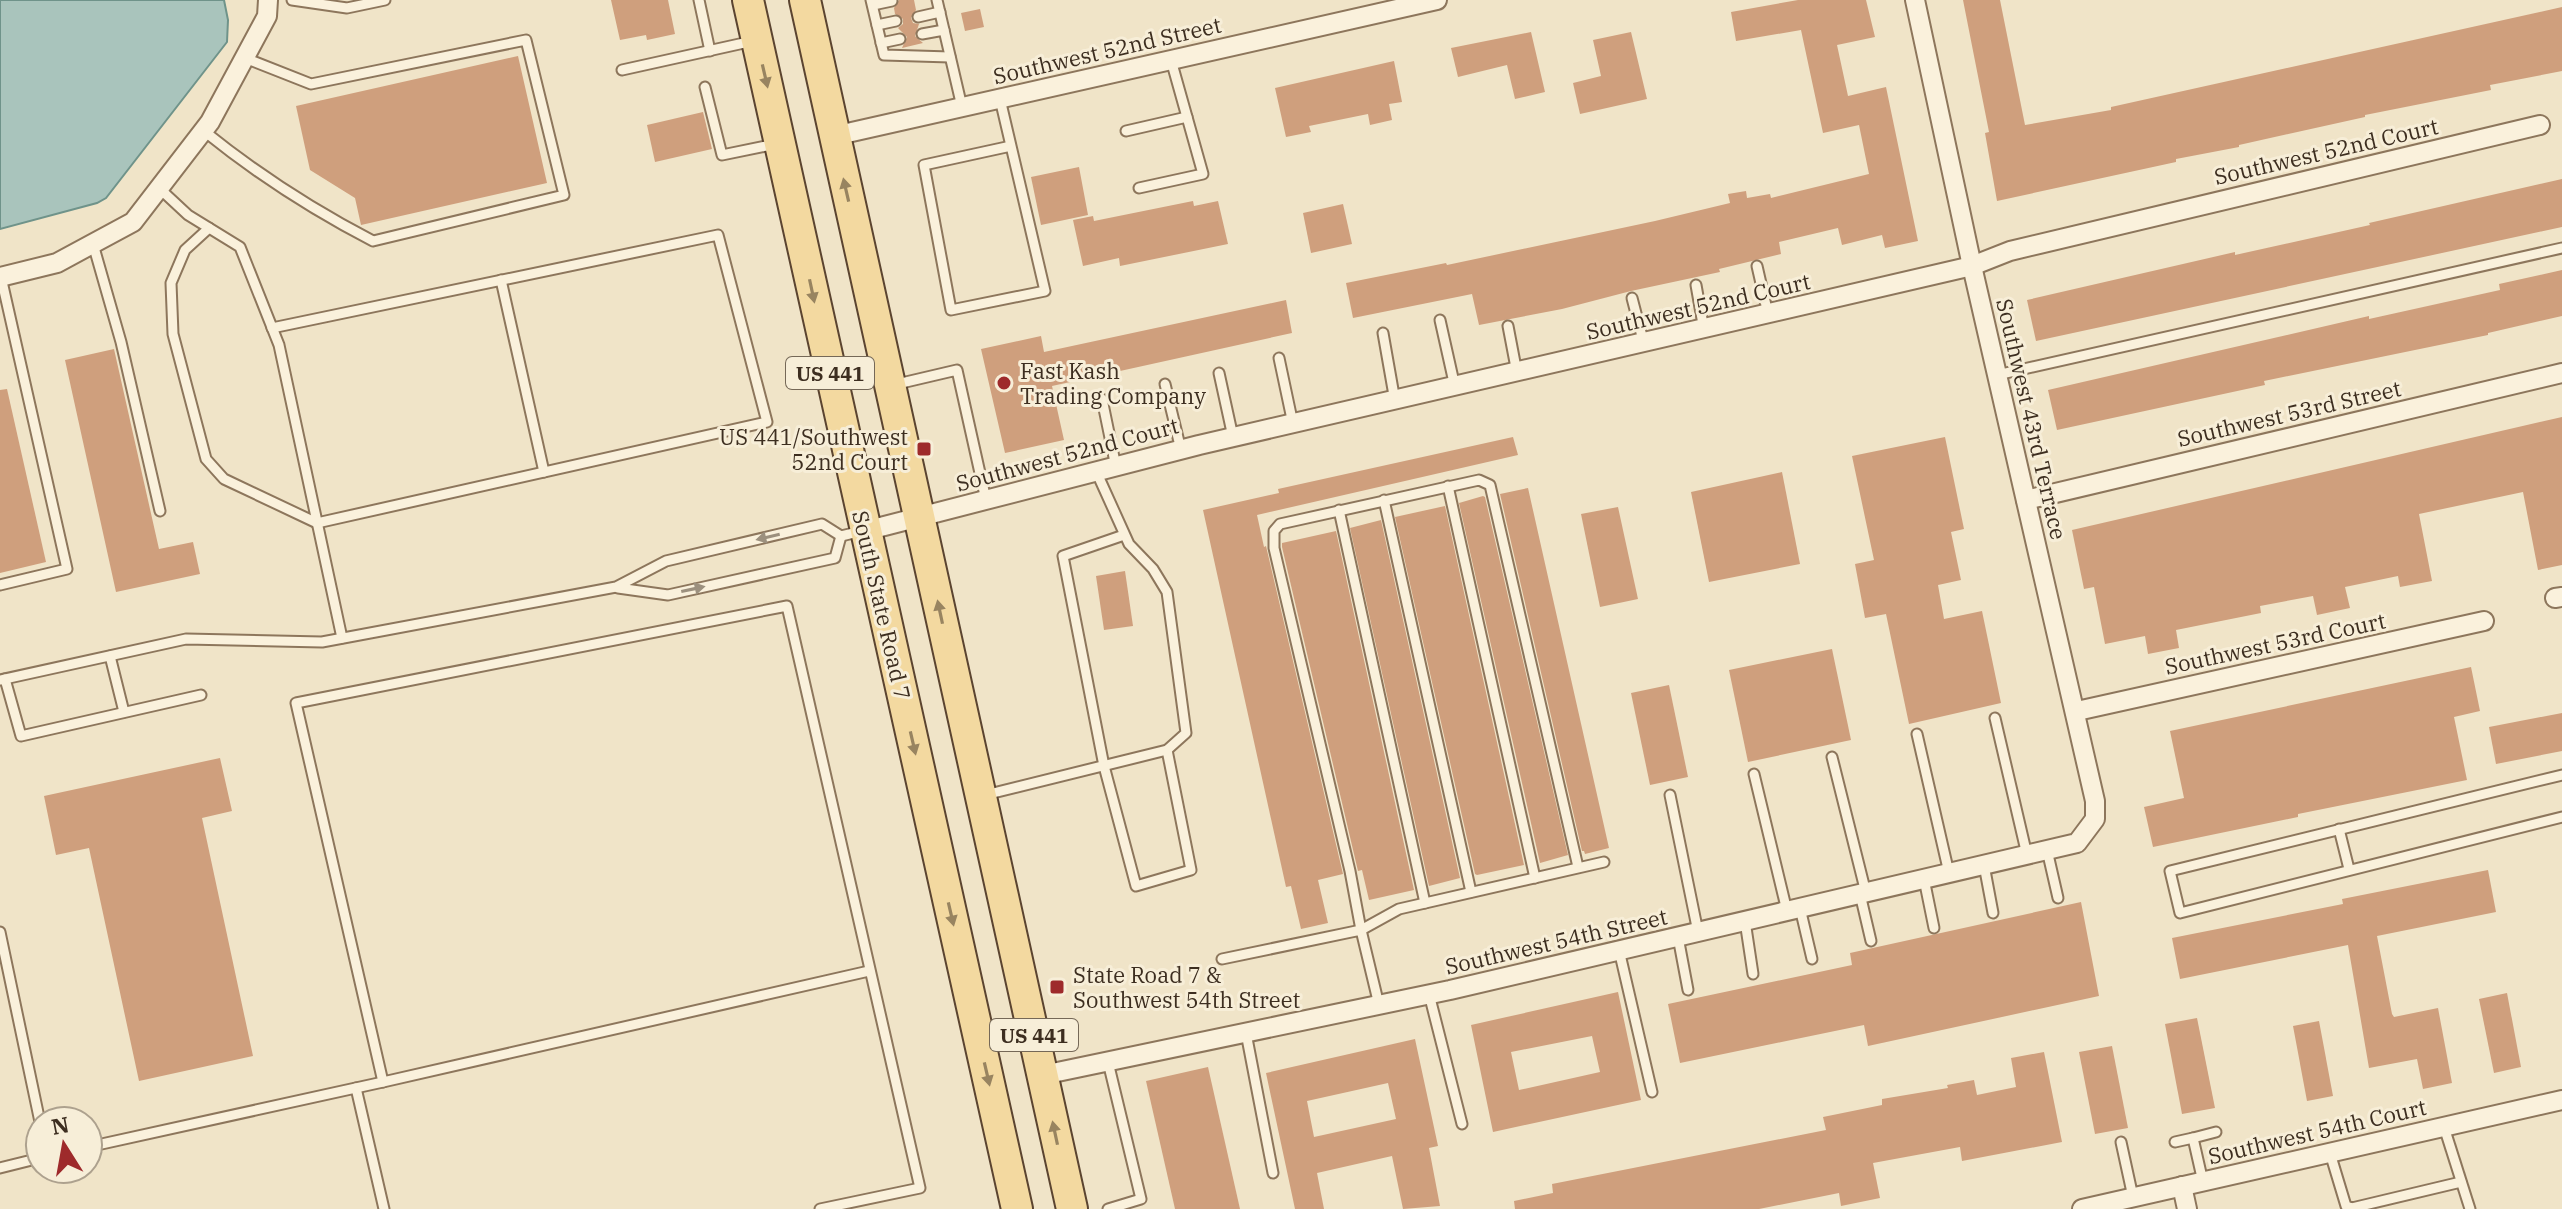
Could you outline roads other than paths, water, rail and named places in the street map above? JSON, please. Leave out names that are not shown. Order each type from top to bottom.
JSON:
[{"type":"main road","name":"South State Road 7","points":[[748,0],[780,143],[853,533],[1017,1209]]},
{"type":"main road","name":"US 441","points":[[805,0],[1072,1209]]},
{"type":"street","points":[[0,277],[57,263],[133,222],[204,131],[267,16],[268,0]]},
{"type":"street","name":"Southwest 52nd Street","points":[[834,136],[1437,0]]},
{"type":"street","name":"Southwest 43rd Terrace","points":[[1915,0],[1972,266],[2077,711],[2095,801],[2095,819],[2077,843]]},
{"type":"street","name":"Southwest 52nd Court","points":[[853,533],[1233,437],[1704,330],[1972,266],[2010,251],[2540,125]]},
{"type":"street","name":"Southwest 53rd Street","points":[[2026,500],[2562,373]]},
{"type":"street","name":"Southwest 53rd Court","points":[[2077,711],[2484,621]]},
{"type":"street","name":"Southwest 54th Street","points":[[1043,1075],[1429,994],[2077,843]]},
{"type":"street","name":"Southwest 54th Court","points":[[2082,1209],[2562,1100]]},
{"type":"street","points":[[2182,1186],[2187,1209]]},
{"type":"lane","points":[[292,0],[347,8],[385,0]]},
{"type":"lane","points":[[699,0],[710,51]]},
{"type":"lane","points":[[937,0],[962,107]]},
{"type":"lane","points":[[892,1],[872,2],[884,55],[950,57]]},
{"type":"lane","points":[[918,17],[940,12]]},
{"type":"lane","points":[[877,25],[896,21]]},
{"type":"lane","points":[[922,34],[944,30]]},
{"type":"lane","points":[[881,43],[900,39]]},
{"type":"lane","points":[[204,131],[249,166],[373,241],[564,195],[526,40],[311,84],[245,58]]},
{"type":"lane","points":[[622,70],[757,41]]},
{"type":"lane","points":[[1139,188],[1203,174],[1171,60]]},
{"type":"lane","points":[[705,87],[722,155],[780,143]]},
{"type":"lane","points":[[1000,99],[1045,291],[951,310],[924,165],[1011,146]]},
{"type":"lane","points":[[1126,131],[1187,117]]},
{"type":"lane","points":[[159,188],[188,215],[240,247],[279,345],[342,638]]},
{"type":"lane","points":[[209,228],[185,250],[171,283],[173,334],[206,459],[224,479],[317,523],[767,422],[718,235],[272,328]]},
{"type":"lane","points":[[93,244],[121,342],[160,511]]},
{"type":"lane","points":[[1997,375],[2562,248]]},
{"type":"lane","points":[[1757,266],[1768,314]]},
{"type":"lane","points":[[0,277],[67,569],[0,585]]},
{"type":"lane","points":[[501,280],[544,472]]},
{"type":"lane","points":[[1696,285],[1704,330]]},
{"type":"lane","points":[[1632,298],[1644,344]]},
{"type":"lane","points":[[1440,320],[1455,387]]},
{"type":"lane","points":[[1508,326],[1517,373]]},
{"type":"lane","points":[[1383,333],[1395,401]]},
{"type":"lane","points":[[1279,358],[1293,424]]},
{"type":"lane","points":[[890,385],[957,370],[986,500]]},
{"type":"lane","points":[[1219,373],[1233,437]]},
{"type":"lane","points":[[1165,384],[1181,450]]},
{"type":"lane","points":[[1102,399],[1116,467]]},
{"type":"lane","points":[[981,796],[1167,750],[1186,733],[1167,592],[1153,569],[1129,544],[1096,471]]},
{"type":"lane","points":[[1379,1005],[1274,548],[1274,531],[1280,524],[1479,480],[1490,485],[1578,867]]},
{"type":"lane","points":[[1448,486],[1535,878]]},
{"type":"lane","points":[[1384,500],[1471,892]]},
{"type":"lane","points":[[1339,510],[1425,903]]},
{"type":"lane","points":[[201,695],[21,736],[2,679],[186,639],[322,642],[616,587],[666,561],[822,524],[853,533],[835,558],[668,595],[616,587]]},
{"type":"lane","points":[[1124,535],[1063,556],[1104,766],[1136,886],[1191,870],[1167,750]]},
{"type":"lane","points":[[383,1082],[296,703],[787,606],[920,1188],[820,1209]]},
{"type":"lane","points":[[110,656],[124,712]]},
{"type":"lane","points":[[1995,718],[2027,855]]},
{"type":"lane","points":[[1917,734],[1949,873]]},
{"type":"lane","points":[[1832,757],[1871,941]]},
{"type":"lane","points":[[1754,774],[1794,910],[1812,959]]},
{"type":"lane","points":[[2562,775],[2170,871],[2180,913],[2562,817]]},
{"type":"lane","points":[[1670,795],[1698,932]]},
{"type":"lane","points":[[2339,829],[2349,869]]},
{"type":"lane","points":[[2047,850],[2058,898]]},
{"type":"lane","points":[[1222,959],[1361,930],[1399,909],[1604,862]]},
{"type":"lane","points":[[1984,865],[1993,913]]},
{"type":"lane","points":[[1924,879],[1934,928]]},
{"type":"lane","points":[[1745,921],[1753,974]]},
{"type":"lane","points":[[0,932],[36,1105]]},
{"type":"lane","points":[[1678,937],[1688,990]]},
{"type":"lane","points":[[1619,950],[1652,1092]]},
{"type":"lane","points":[[104,1143],[869,971]]},
{"type":"lane","points":[[1429,994],[1462,1124]]},
{"type":"lane","points":[[1246,1033],[1273,1173]]},
{"type":"lane","points":[[1108,1062],[1141,1199],[1108,1209]]},
{"type":"lane","points":[[356,1088],[384,1209]]},
{"type":"lane","points":[[2444,1127],[2470,1209]]},
{"type":"lane","points":[[2175,1142],[2216,1132]]},
{"type":"lane","points":[[2193,1138],[2203,1182]]},
{"type":"lane","points":[[2121,1142],[2133,1197]]},
{"type":"lane","points":[[2330,1153],[2346,1206],[2352,1208],[2461,1182]]},
{"type":"lane","points":[[0,1168],[24,1162]]},
{"type":"water","points":[[0,0],[224,0],[228,20],[227,42],[106,198],[0,229]]},
{"type":"place","name":"Fast Kash Trading Company","points":[[1004,383]]},
{"type":"place","name":"US 441/Southwest 52nd Court","points":[[924,449]]},
{"type":"place","name":"State Road 7 & Southwest 54th Street","points":[[1057,987]]}]
